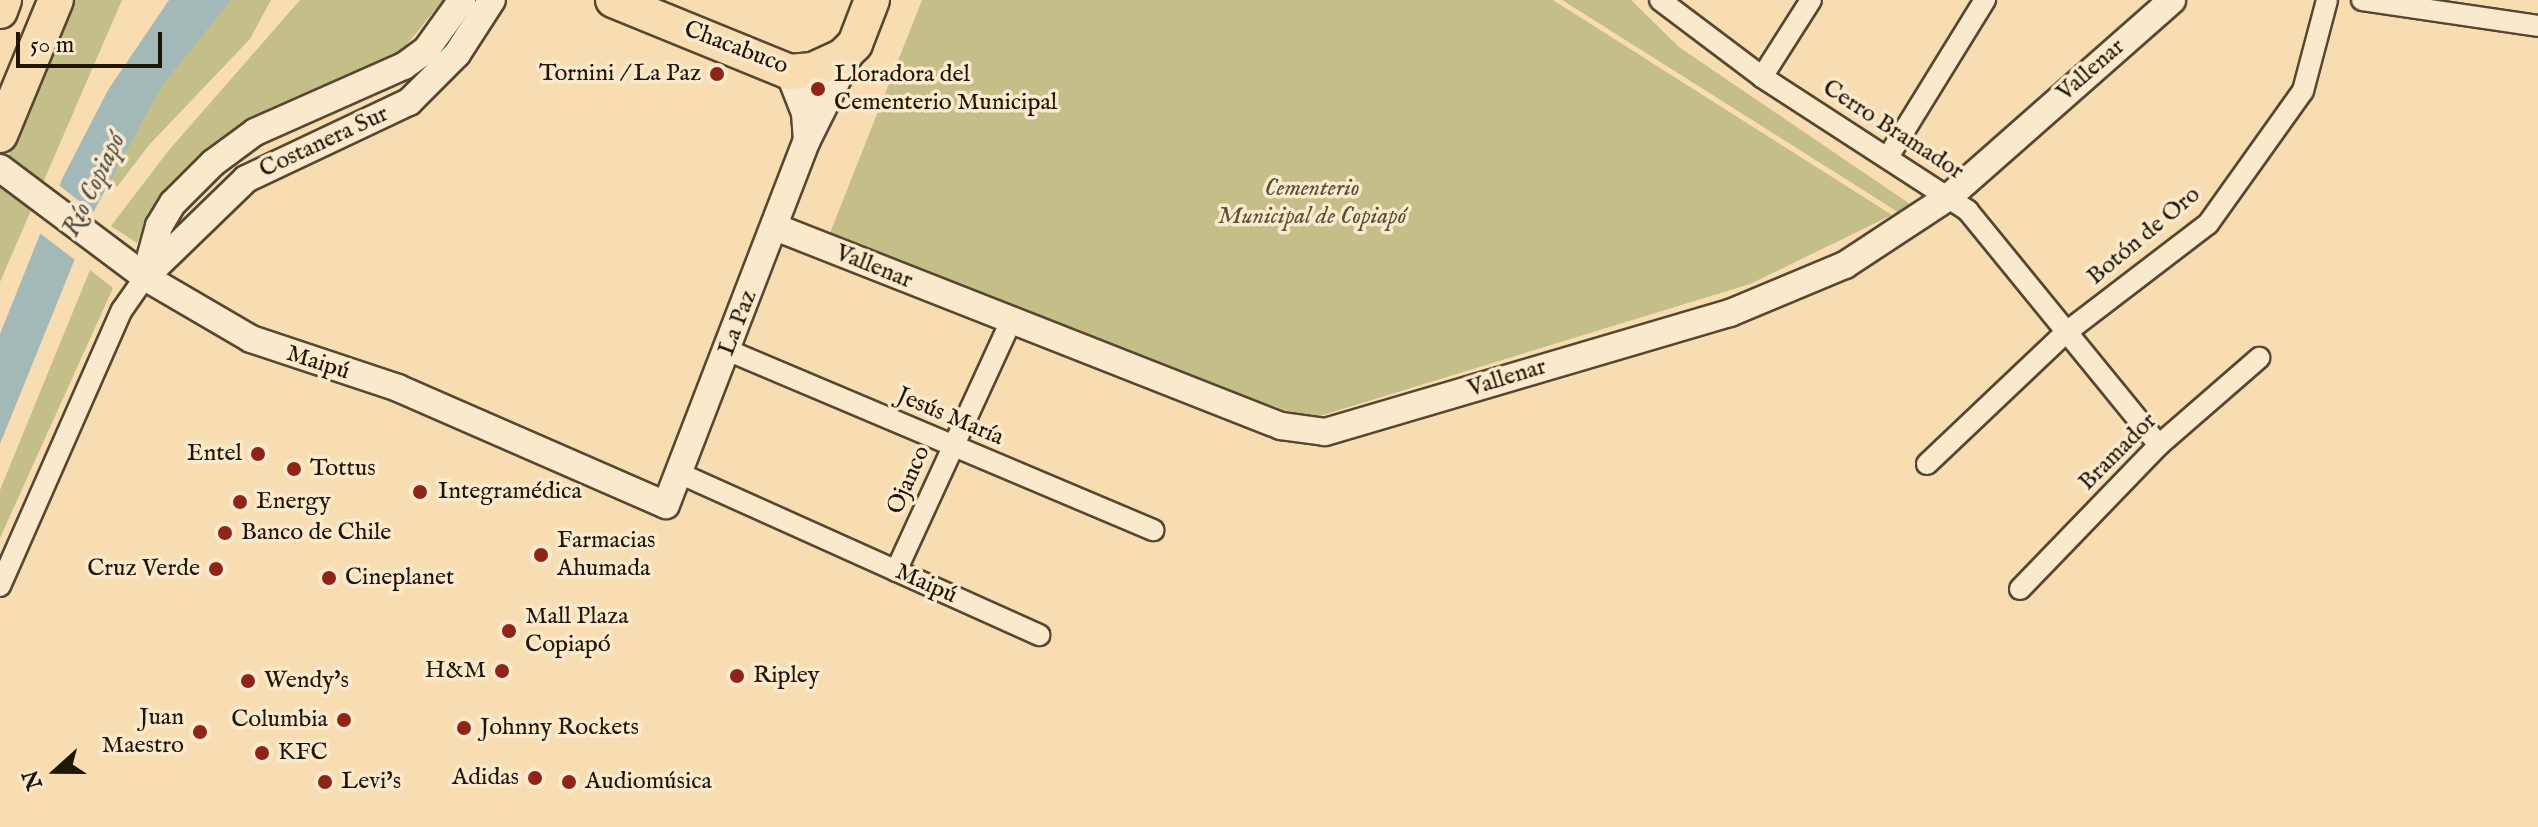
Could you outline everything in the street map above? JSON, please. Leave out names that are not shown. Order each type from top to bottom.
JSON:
[{"type":"highway","points":[[0,11],[4,0]]},
{"type":"highway","points":[[0,135],[56,0]]},
{"type":"highway","name":"Chacabuco","points":[[613,0],[789,72],[828,65],[855,44]]},
{"type":"highway","name":"La Paz","points":[[855,44],[872,0]]},
{"type":"street","name":"Costanera Sur","points":[[153,281],[159,226],[173,203],[213,163],[255,132],[404,66],[426,50],[462,0]]},
{"type":"street","name":"Costanera Sur","points":[[0,586],[122,310],[153,281],[246,179],[409,102],[457,54],[492,0]]},
{"type":"street","points":[[1762,77],[1811,0]]},
{"type":"street","points":[[1888,157],[1985,0]]},
{"type":"street","name":"Vallenar","points":[[775,227],[1010,323],[1281,426],[1325,432],[1753,304],[1878,247],[1950,196],[2172,0]]},
{"type":"street","name":"Botón de Oro","points":[[1927,464],[2064,334],[2208,224],[2250,171],[2303,91],[2327,0]]},
{"type":"street","points":[[2362,0],[2538,26]]},
{"type":"street","name":"Cerro Bramador","points":[[1664,1],[1762,77],[1950,196],[1968,211],[2064,334],[2159,445]]},
{"type":"street","name":"La Paz","points":[[666,505],[681,474],[807,140],[855,44]]},
{"type":"street","name":"La Paz","points":[[789,72],[805,113],[807,140]]},
{"type":"street","name":"Maipú","points":[[0,168],[153,281],[284,353],[398,388],[666,505]]},
{"type":"street","name":"Ojanco","points":[[896,571],[1010,323]]},
{"type":"street","name":"Jesús María","points":[[727,350],[1154,530]]},
{"type":"street","name":"Bramador","points":[[2020,589],[2159,445],[2259,358]]},
{"type":"street","name":"Maipú","points":[[681,474],[1039,635]]},
{"type":"green space","points":[[71,0],[122,0],[0,282],[0,177]]},
{"type":"green space","points":[[179,0],[271,0],[250,39],[149,145],[117,187],[74,157]]},
{"type":"green space","points":[[300,0],[443,0],[400,53],[171,189],[137,243],[111,226],[169,150]]},
{"type":"green space","name":"Cementerio Municipal de Copiapó","points":[[922,0],[1553,0],[1892,215],[1750,284],[1310,419],[1055,328],[828,238]]},
{"type":"green space","points":[[1562,0],[1631,0],[1679,47],[1910,204],[1901,214]]},
{"type":"green space","points":[[90,270],[113,288],[0,538],[0,490]]},
{"type":"water","name":"Río Copiapó","points":[[169,0],[231,0],[161,87],[96,207],[0,444],[0,334],[63,177],[108,90]]},
{"type":"pier","points":[[56,183],[97,215],[79,263],[37,231]]},
{"type":"place","name":"Tornini / La Paz","points":[[717,74]]},
{"type":"place","name":"Lloradora del Cementerio Municipal","points":[[818,89]]},
{"type":"place","name":"Entel","points":[[258,454]]},
{"type":"place","name":"Tottus","points":[[294,469]]},
{"type":"place","name":"Integramédica","points":[[420,492]]},
{"type":"place","name":"Energy","points":[[240,502]]},
{"type":"place","name":"Banco de Chile","points":[[225,533]]},
{"type":"place","name":"Farmacias Ahumada","points":[[541,555]]},
{"type":"place","name":"Cruz Verde","points":[[216,569]]},
{"type":"place","name":"Cineplanet","points":[[329,578]]},
{"type":"place","name":"Mall Plaza Copiapó","points":[[509,631]]},
{"type":"place","name":"H&M","points":[[502,671]]},
{"type":"place","name":"Ripley","points":[[737,676]]},
{"type":"place","name":"Wendy's","points":[[248,681]]},
{"type":"place","name":"Columbia","points":[[344,720]]},
{"type":"place","name":"Johnny Rockets","points":[[464,728]]},
{"type":"place","name":"Juan Maestro","points":[[200,732]]},
{"type":"place","name":"KFC","points":[[262,753]]},
{"type":"place","name":"Adidas","points":[[535,778]]},
{"type":"place","name":"Levi's","points":[[325,782]]},
{"type":"place","name":"Audiomúsica","points":[[569,782]]}]
